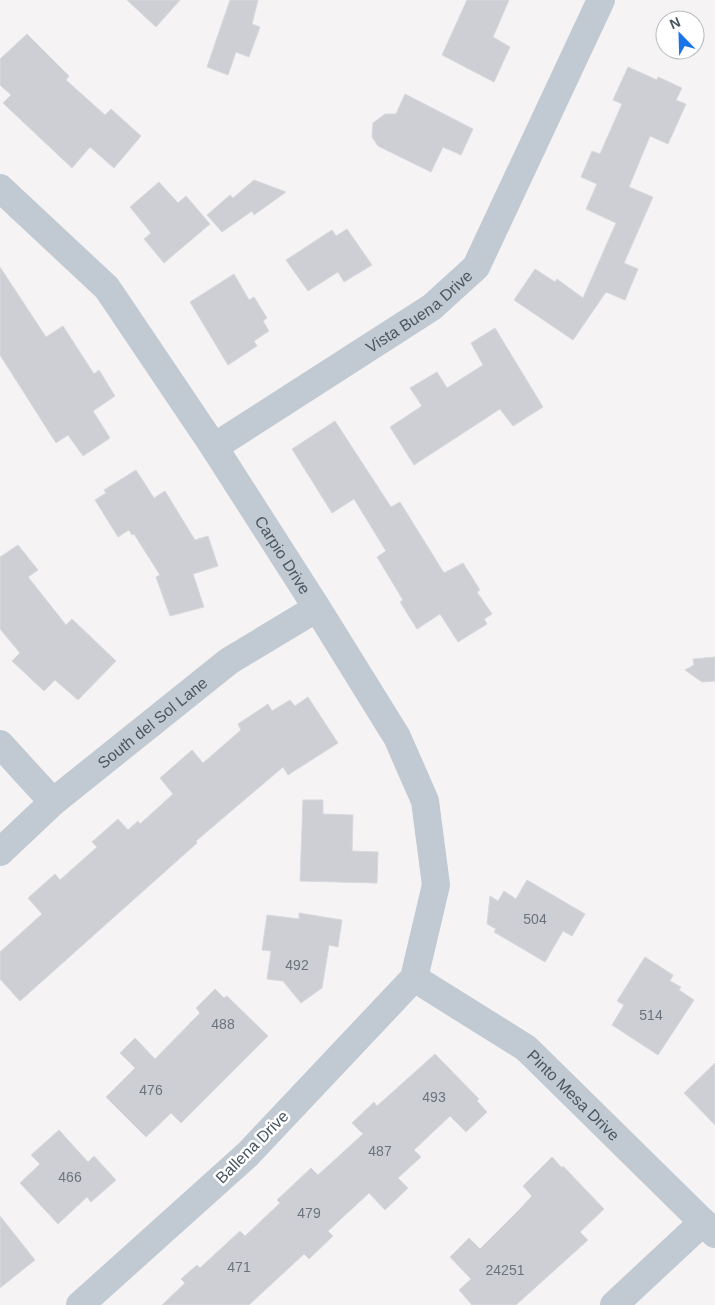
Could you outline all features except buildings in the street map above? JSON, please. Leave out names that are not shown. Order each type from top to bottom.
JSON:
[{"type":"street","name":"Vista Buena Drive","points":[[214,447],[432,306],[476,267],[601,0]]},
{"type":"street","name":"Carpio Drive","points":[[0,188],[107,288],[214,447],[397,737],[425,801],[436,885],[414,978]]},
{"type":"street","name":"South del Sol Lane","points":[[0,852],[53,802],[228,661],[317,608]]},
{"type":"street","points":[[0,744],[53,802]]},
{"type":"street","name":"Pinto Mesa Drive","points":[[414,978],[526,1048],[709,1228]]},
{"type":"street","name":"Ballena Drive","points":[[80,1305],[248,1154],[414,978]]},
{"type":"street","points":[[614,1305],[709,1228]]}]
